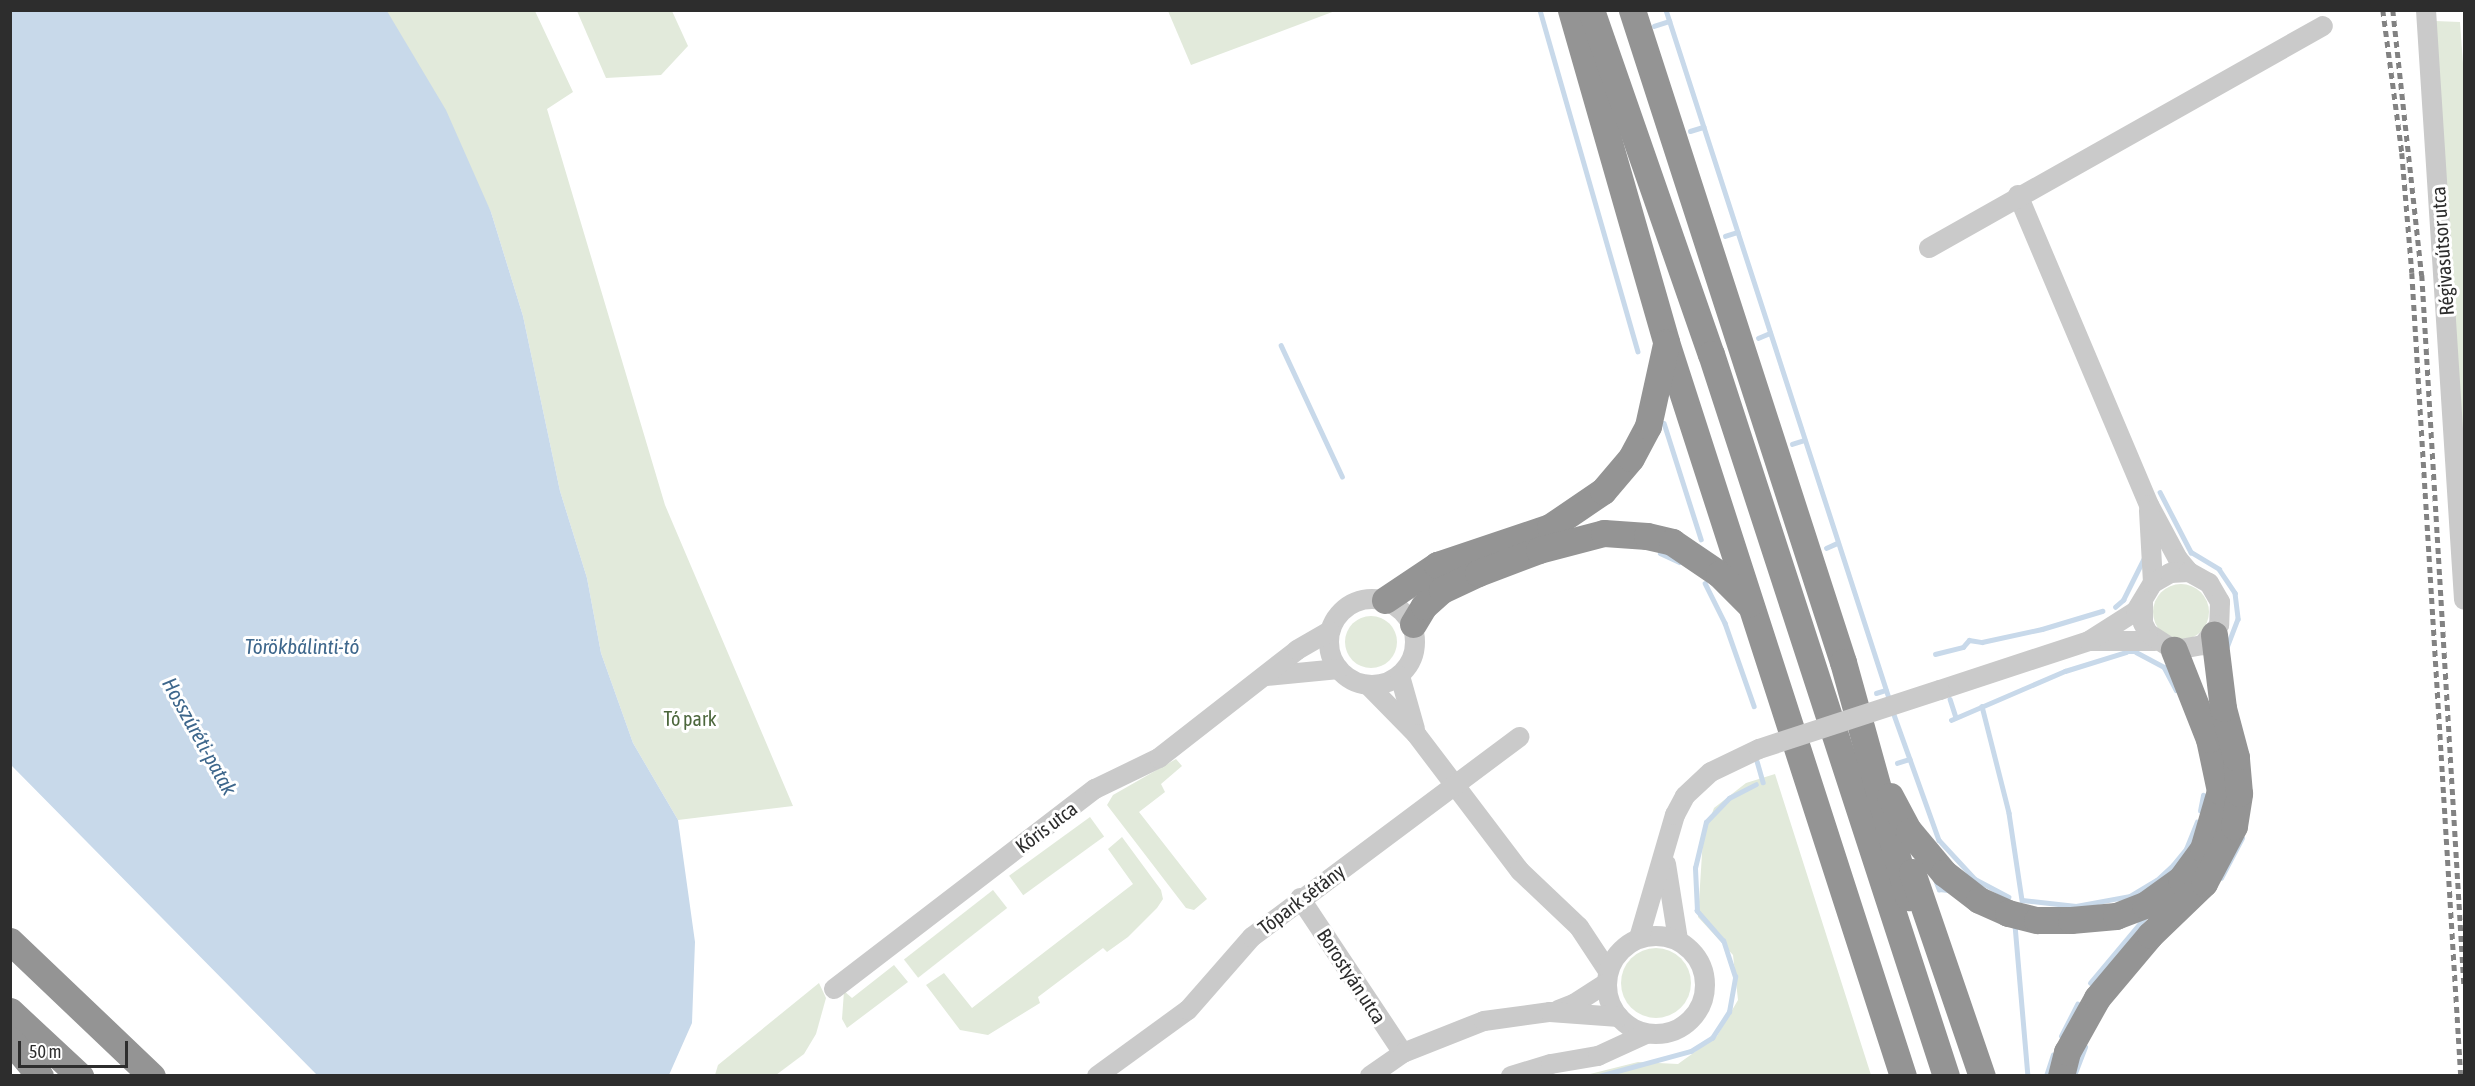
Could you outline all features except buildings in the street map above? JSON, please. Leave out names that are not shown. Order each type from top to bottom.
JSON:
[{"type":"highway","points":[[1571,10],[1666,342],[1903,1076]]},
{"type":"highway","points":[[1591,10],[1719,376],[1946,1076]]},
{"type":"highway","points":[[1632,10],[1836,641],[1964,1076]]},
{"type":"highway","points":[[1385,600],[1437,565],[1550,527],[1604,491],[1631,459],[1648,426],[1666,342]]},
{"type":"highway","points":[[1413,624],[1424,606],[1442,590],[1478,573],[1539,550],[1604,533],[1647,536],[1672,542],[1719,574],[1752,607]]},
{"type":"highway","points":[[2061,1076],[2067,1052],[2097,998],[2134,952],[2204,883],[2235,826],[2240,793],[2236,757],[2223,708],[2214,635]]},
{"type":"highway","points":[[1869,758],[1910,831],[1944,873],[1979,900],[2037,920],[2116,916],[2135,909],[2181,879],[2203,849],[2220,791],[2209,739],[2165,646]]},
{"type":"highway","points":[[1881,799],[1912,872],[1982,1076]]},
{"type":"highway","points":[[10,941],[152,1076]]},
{"type":"highway","points":[[10,1011],[80,1076]]},
{"type":"highway","points":[[10,1040],[40,1076]]},
{"type":"street","name":"Régivasútsor utca","points":[[2426,10],[2464,600]]},
{"type":"street","points":[[1929,248],[2018,195],[2322,26]]},
{"type":"street","points":[[2018,195],[2149,505],[2178,559],[2189,572],[2209,583],[2216,592],[2221,614],[2214,635],[2196,648],[2089,641]]},
{"type":"street","points":[[2149,505],[2153,583]]},
{"type":"street","points":[[1370,1076],[1403,1053],[1484,1021],[1550,1012],[1575,1004],[1607,977],[1634,940],[1665,855],[1675,815],[1685,796],[1711,772],[1759,749],[2089,641],[2122,622],[2143,601],[2153,583],[2170,573],[2189,572]]},
{"type":"street","points":[[1339,669],[1330,651],[1330,631],[1347,606],[1365,599],[1385,600],[1401,609],[1413,624],[1414,655],[1400,676],[1368,685]]},
{"type":"street","points":[[2143,601],[2143,623],[2165,646]]},
{"type":"street","name":"Kőris utca","points":[[834,989],[1095,789],[1159,758],[1297,650],[1330,631]]},
{"type":"street","points":[[1266,676],[1339,669],[1368,685],[1416,734],[1520,871],[1579,927],[1607,977],[1607,995],[1618,1017]]},
{"type":"street","points":[[1400,676],[1416,734]]},
{"type":"street","name":"Tópark sétány","points":[[1097,1076],[1188,1010],[1251,937],[1300,898],[1456,786],[1519,737]]},
{"type":"street","points":[[1665,855],[1678,940]]},
{"type":"street","name":"Borostyán utca","points":[[1300,898],[1403,1053]]},
{"type":"street","points":[[1511,1076],[1598,1056],[1646,1034],[1662,1034],[1684,1025],[1700,1008],[1705,993],[1700,962],[1678,940],[1659,936],[1634,940],[1609,940],[1579,927]]},
{"type":"street","points":[[1550,1012],[1618,1017],[1646,1034]]},
{"type":"green space","name":"Tó park","points":[[386,11],[535,11],[573,92],[547,109],[665,505],[793,806],[678,820],[633,743],[601,653],[587,578],[560,491],[523,316],[491,212]]},
{"type":"green space","points":[[577,11],[672,11],[688,46],[661,75],[606,78]]},
{"type":"green space","points":[[1168,11],[1335,11],[1191,65]]},
{"type":"green space","points":[[2435,21],[2460,22],[2464,78],[2464,456]]},
{"type":"green space","points":[[2181,584],[2192,586],[2201,592],[2207,601],[2209,612],[2207,623],[2201,632],[2192,638],[2181,640],[2170,638],[2161,632],[2155,623],[2153,612],[2155,601],[2161,592],[2170,586]]},
{"type":"green space","points":[[1371,616],[1385,620],[1393,628],[1397,642],[1393,656],[1385,664],[1371,668],[1357,664],[1349,656],[1345,642],[1349,628],[1357,620]]},
{"type":"green space","points":[[1176,759],[1182,766],[1161,784],[1165,792],[1139,812],[1207,899],[1194,910],[1186,908],[1107,805],[1113,795]]},
{"type":"green space","points":[[1775,774],[1871,1075],[1586,1075],[1638,1062],[1678,1064],[1717,1036],[1738,1000],[1733,955],[1698,917],[1703,838],[1714,808],[1746,783]]},
{"type":"green space","points":[[1090,817],[1104,836],[1023,895],[1009,876]]},
{"type":"green space","points":[[1122,837],[1161,890],[1163,899],[1157,908],[1128,937],[1107,952],[1103,948],[1038,997],[1040,1003],[988,1035],[960,1030],[926,985],[944,973],[972,1008],[1133,884],[1108,849]]},
{"type":"green space","points":[[993,890],[1007,908],[918,978],[904,960]]},
{"type":"green space","points":[[1656,948],[1669,951],[1681,958],[1688,970],[1691,983],[1688,996],[1681,1008],[1669,1015],[1656,1018],[1643,1015],[1631,1008],[1624,996],[1621,983],[1624,970],[1631,958],[1643,951]]},
{"type":"green space","points":[[894,965],[908,982],[847,1028],[842,1019],[844,991],[852,998]]},
{"type":"green space","points":[[819,983],[826,998],[816,1034],[804,1054],[776,1075],[715,1075],[718,1065]]},
{"type":"water","name":"Törökbálinti-tó","points":[[11,10],[387,11],[446,110],[491,212],[523,316],[560,491],[587,578],[601,653],[633,743],[678,820],[695,942],[692,1023],[669,1075],[317,1075],[11,765]]},
{"type":"waterway","points":[[1540,10],[1638,351]]},
{"type":"waterway","points":[[1666,10],[1890,701]]},
{"type":"waterway","points":[[1654,26],[1669,21]]},
{"type":"waterway","points":[[1690,131],[1703,127]]},
{"type":"waterway","points":[[1725,236],[1737,232]]},
{"type":"waterway","points":[[1758,338],[1770,333]]},
{"type":"waterway","points":[[1281,345],[1342,476]]},
{"type":"waterway","points":[[1664,423],[1701,539]]},
{"type":"waterway","points":[[1792,444],[1804,440]]},
{"type":"waterway","points":[[2160,492],[2191,552],[2219,569],[2235,593],[2238,619],[2227,648]]},
{"type":"waterway","points":[[1826,548],[1837,543]]},
{"type":"waterway","points":[[1660,553],[1679,562]]},
{"type":"waterway","points":[[2115,607],[2123,600],[2143,560]]},
{"type":"waterway","points":[[1705,583],[1725,623],[1754,706]]},
{"type":"waterway","points":[[1935,654],[1963,647],[1969,640],[1982,642],[2042,629],[2102,611]]},
{"type":"waterway","points":[[1951,720],[2065,671],[2126,652],[2136,652],[2164,667],[2176,690]]},
{"type":"waterway","points":[[1876,693],[1886,690]]},
{"type":"waterway","points":[[1950,699],[1956,717]]},
{"type":"waterway","points":[[1982,706],[2009,813],[2022,900],[2076,906],[2130,896],[2157,880],[2173,865],[2186,849],[2197,822]]},
{"type":"waterway","points":[[1892,709],[1939,840],[1975,879],[2009,897]]},
{"type":"waterway","points":[[1897,763],[1909,759]]},
{"type":"waterway","points":[[1757,761],[1763,782]]},
{"type":"waterway","points":[[1599,1076],[1691,1051],[1712,1038],[1729,1012],[1735,977],[1723,941],[1697,911],[1695,868],[1706,822],[1729,798],[1756,784]]},
{"type":"waterway","points":[[2200,811],[2203,795]]},
{"type":"waterway","points":[[2221,878],[2242,838]]},
{"type":"waterway","points":[[1936,881],[1939,889],[1948,890]]},
{"type":"waterway","points":[[2090,983],[2146,916]]},
{"type":"waterway","points":[[2015,925],[2028,1076]]},
{"type":"waterway","points":[[2061,1036],[2077,1004]]},
{"type":"waterway","points":[[2075,1073],[2085,1047]]},
{"type":"waterway","points":[[2046,1076],[2053,1055]]},
{"type":"railway","points":[[2383,10],[2402,153],[2412,273],[2461,1076]]},
{"type":"railway","points":[[2393,10],[2422,275],[2464,984]]},
{"type":"water label","name":"Hosszúréti-patak","points":[[200,736]]}]
